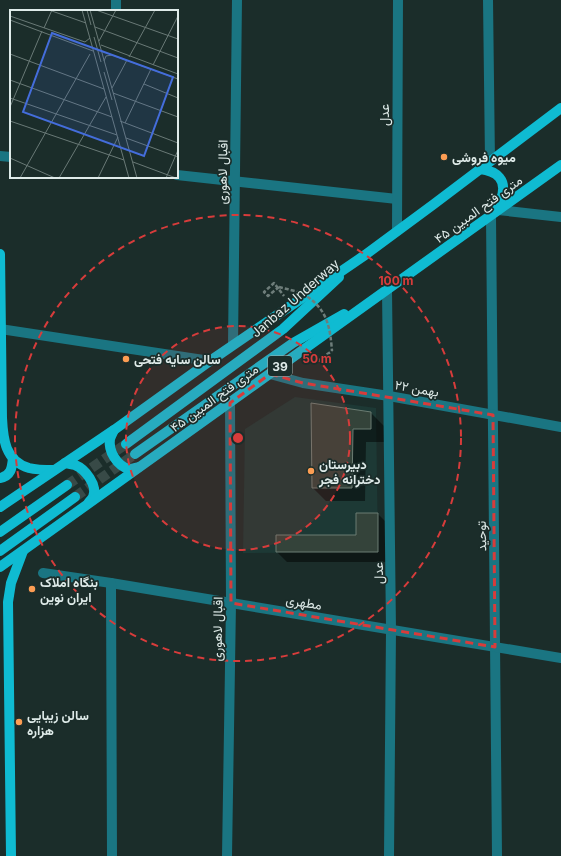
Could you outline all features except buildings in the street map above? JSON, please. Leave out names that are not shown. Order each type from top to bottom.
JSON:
[{"type":"main road","name":"39","points":[[0,507],[114,430],[233,344],[364,255],[561,108]]},
{"type":"main road","name":"۴۵ متری فتح المبین","points":[[0,567],[561,165]]},
{"type":"main road","points":[[480,169],[495,173],[501,178],[503,188],[501,199],[494,213]]},
{"type":"main road","points":[[0,254],[0,329],[3,431],[5,445],[9,453],[20,465],[30,468],[54,470]]},
{"type":"main road","name":"Janbaz Underway","points":[[126,444],[283,329],[364,255]]},
{"type":"main road","name":"39","points":[[135,454],[293,343],[387,290]]},
{"type":"main road","points":[[114,430],[110,439],[111,450],[115,459],[123,466],[131,469],[140,467]]},
{"type":"main road","points":[[0,478],[4,477],[12,469],[13,458]]},
{"type":"main road","points":[[65,463],[74,464],[83,470],[90,478],[94,488],[94,496],[88,504]]},
{"type":"main road","points":[[0,532],[67,485]]},
{"type":"main road","points":[[0,551],[75,497]]},
{"type":"main road","points":[[11,856],[8,602],[11,583],[23,551]]},
{"type":"main road","points":[[0,623],[6,627],[8,632]]},
{"type":"street","name":"اقبال لاهوری","points":[[233,344],[237,0]]},
{"type":"street","name":"عدل","points":[[397,231],[398,0]]},
{"type":"street","points":[[488,0],[490,161]]},
{"type":"street","points":[[0,156],[10,157]]},
{"type":"street","points":[[178,175],[397,199]]},
{"type":"street","points":[[494,213],[561,217]]},
{"type":"street","name":"توحید","points":[[494,213],[493,415],[497,856]]},
{"type":"street","name":"عدل","points":[[387,290],[391,630],[389,856]]},
{"type":"street","points":[[0,329],[210,361]]},
{"type":"street","name":"۲۲ بهمن","points":[[270,374],[303,383],[389,396],[561,427]]},
{"type":"street","name":"اقبال لاهوری","points":[[227,856],[231,603],[230,403]]},
{"type":"street","name":"مطهری","points":[[43,573],[561,658]]},
{"type":"street","points":[[111,583],[112,856]]},
{"type":"path","points":[[291,305],[278,289],[274,283],[264,292],[268,296],[273,292],[279,287],[303,294],[322,310],[330,331],[332,351],[317,361]]},
{"type":"highlighted area","points":[[270,374],[303,383],[493,415],[495,647],[231,603],[230,403]]},
{"type":"shaded area","name":"دبیرستان دخترانه فجر","points":[[295,397],[376,408],[378,552],[243,553],[245,429]]},
{"type":"tunnel","points":[[67,485],[126,444]]},
{"type":"tunnel","points":[[75,497],[135,454]]},
{"type":"place","name":"میوه فروشی","points":[[444,157]]},
{"type":"place","name":"سالن سایه فتحی","points":[[126,359]]},
{"type":"place","name":"دبیرستان دخترانه فجر","points":[[311,471]]},
{"type":"place","name":"بنگاه املاک ایران نوین","points":[[32,589]]},
{"type":"place","name":"سالن زیبایی هزاره","points":[[19,722]]}]
